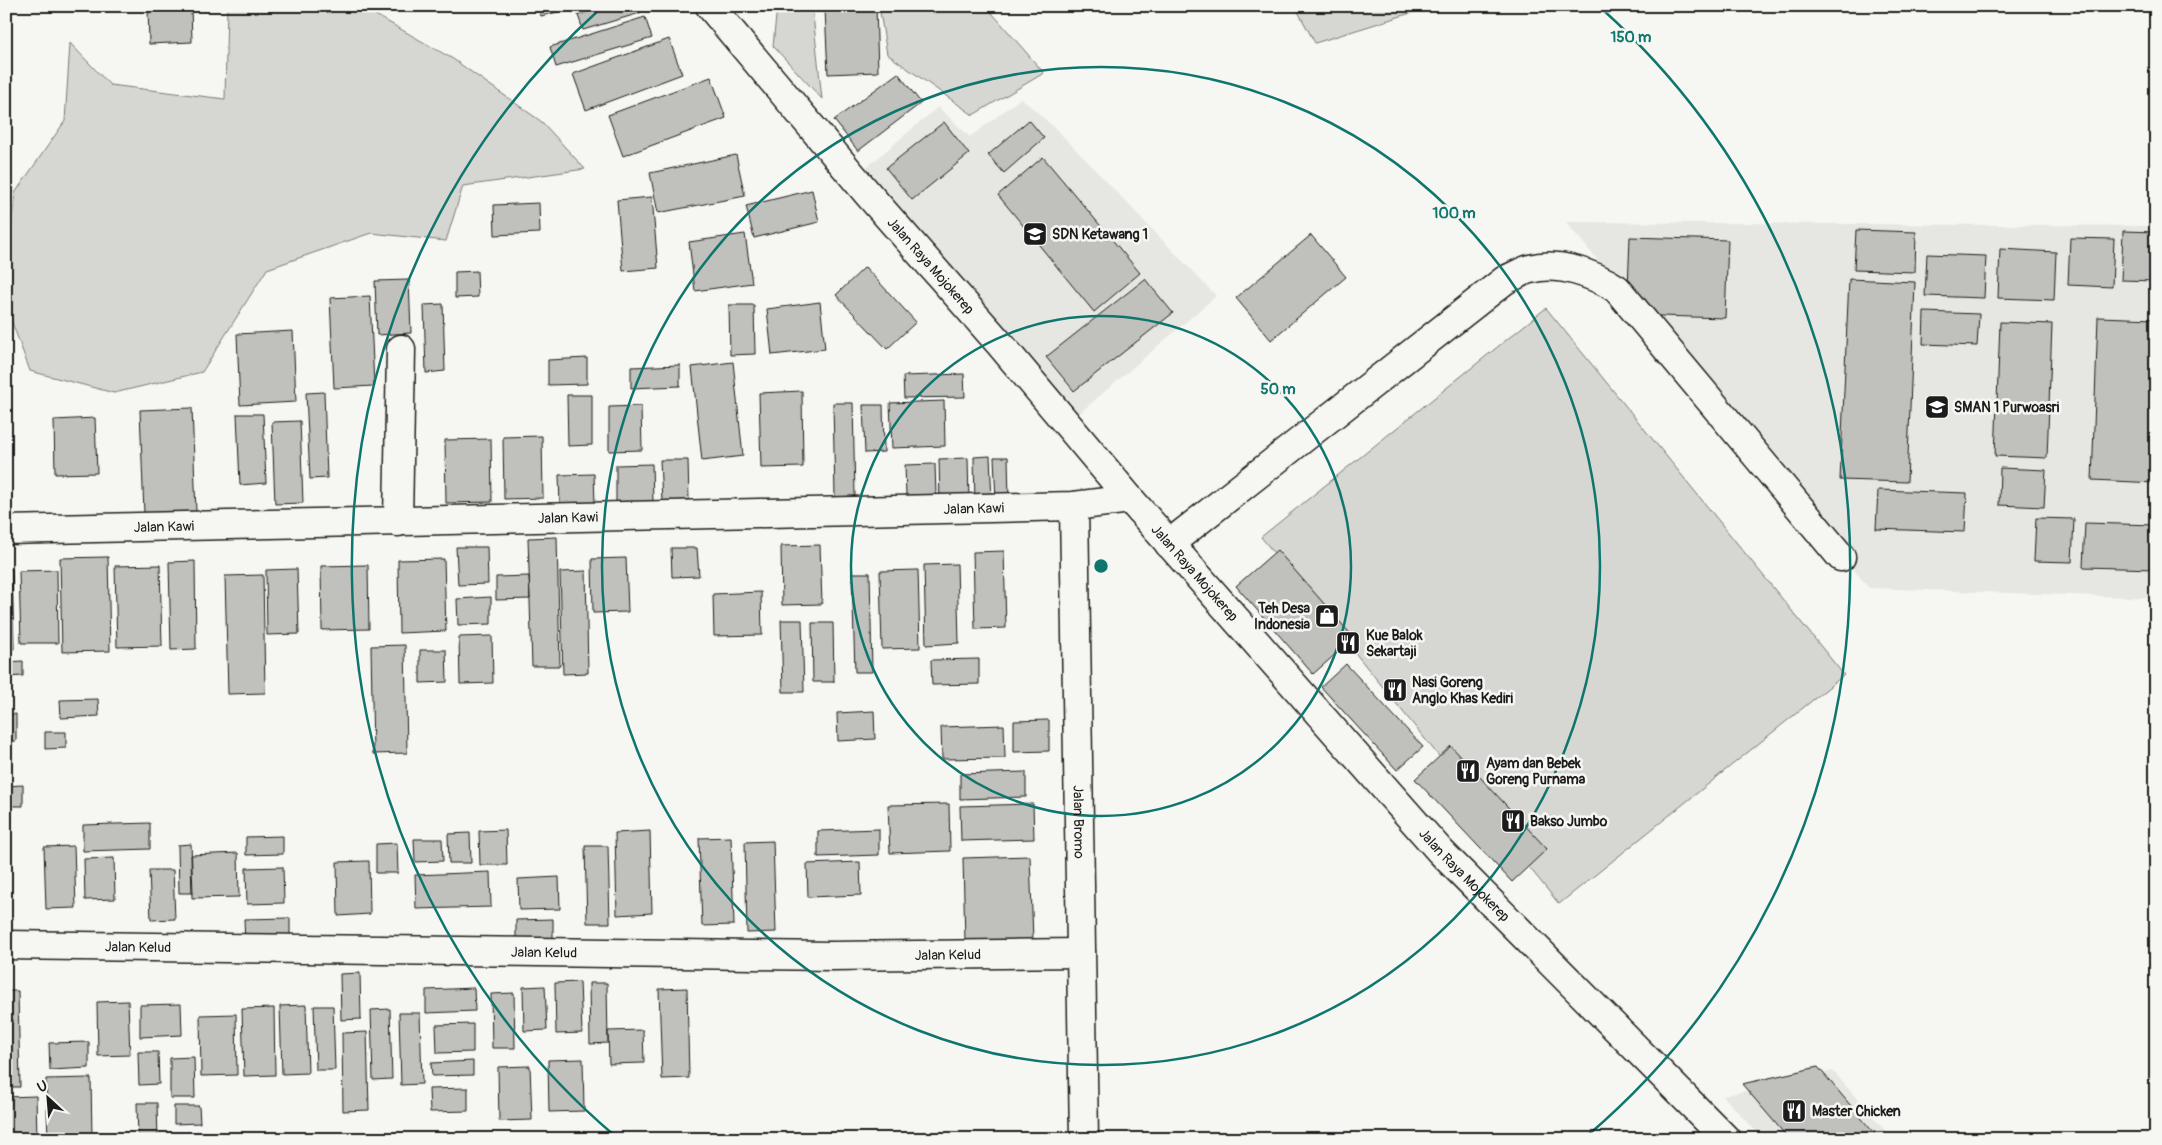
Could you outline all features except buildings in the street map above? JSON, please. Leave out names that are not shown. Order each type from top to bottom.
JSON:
[{"type":"street","name":"Jalan Raya Mojokerep","points":[[710,6],[868,194],[1000,344],[1130,499],[1440,851],[1726,1139]]},
{"type":"street","points":[[1170,544],[1505,280],[1531,268],[1567,268],[1600,278],[1617,289],[1842,557]]},
{"type":"street","points":[[398,522],[401,349]]},
{"type":"street","name":"Jalan Kawi","points":[[6,530],[1074,506],[1130,499]]},
{"type":"street","name":"Jalan Bromo","points":[[1074,506],[1084,1139]]},
{"type":"street","name":"Jalan Kelud","points":[[6,945],[832,956],[1081,953]]},
{"type":"shaded area","points":[[227,6],[360,6],[453,59],[542,122],[585,169],[463,186],[446,241],[371,233],[267,269],[202,372],[114,393],[30,371],[6,306],[6,278],[15,193],[65,121],[70,43],[110,85],[225,99]]},
{"type":"shaded area","points":[[777,6],[812,6],[822,99],[773,46]]},
{"type":"shaded area","points":[[879,6],[986,6],[1044,73],[973,115],[887,54]]},
{"type":"shaded area","points":[[1295,6],[1430,6],[1430,7],[1315,43]]},
{"type":"shaded area","name":"SDN Ketawang 1","points":[[1021,98],[1057,130],[1216,296],[1074,418],[860,173],[938,107],[970,137]]},
{"type":"shaded area","name":"SMAN 1 Purwoasri","points":[[1566,222],[2156,226],[2156,598],[1869,588]]},
{"type":"shaded area","points":[[1546,308],[1844,675],[1559,904],[1261,537]]},
{"type":"shaded area","points":[[1833,1071],[1892,1139],[1763,1139],[1723,1096]]},
{"type":"place","name":"SDN Ketawang 1","points":[[1035,234]]},
{"type":"place","name":"SMAN 1 Purwoasri","points":[[1937,407]]},
{"type":"place","name":"Teh Desa Indonesia","points":[[1327,616]]},
{"type":"place","name":"Kue Balok Sekartaji","points":[[1348,643]]},
{"type":"place","name":"Nasi Goreng Anglo Khas Kediri","points":[[1395,690]]},
{"type":"place","name":"Ayam dan Bebek Goreng Purnama","points":[[1468,771]]},
{"type":"place","name":"Bakso Jumbo","points":[[1513,821]]},
{"type":"place","name":"Master Chicken","points":[[1794,1111]]}]
